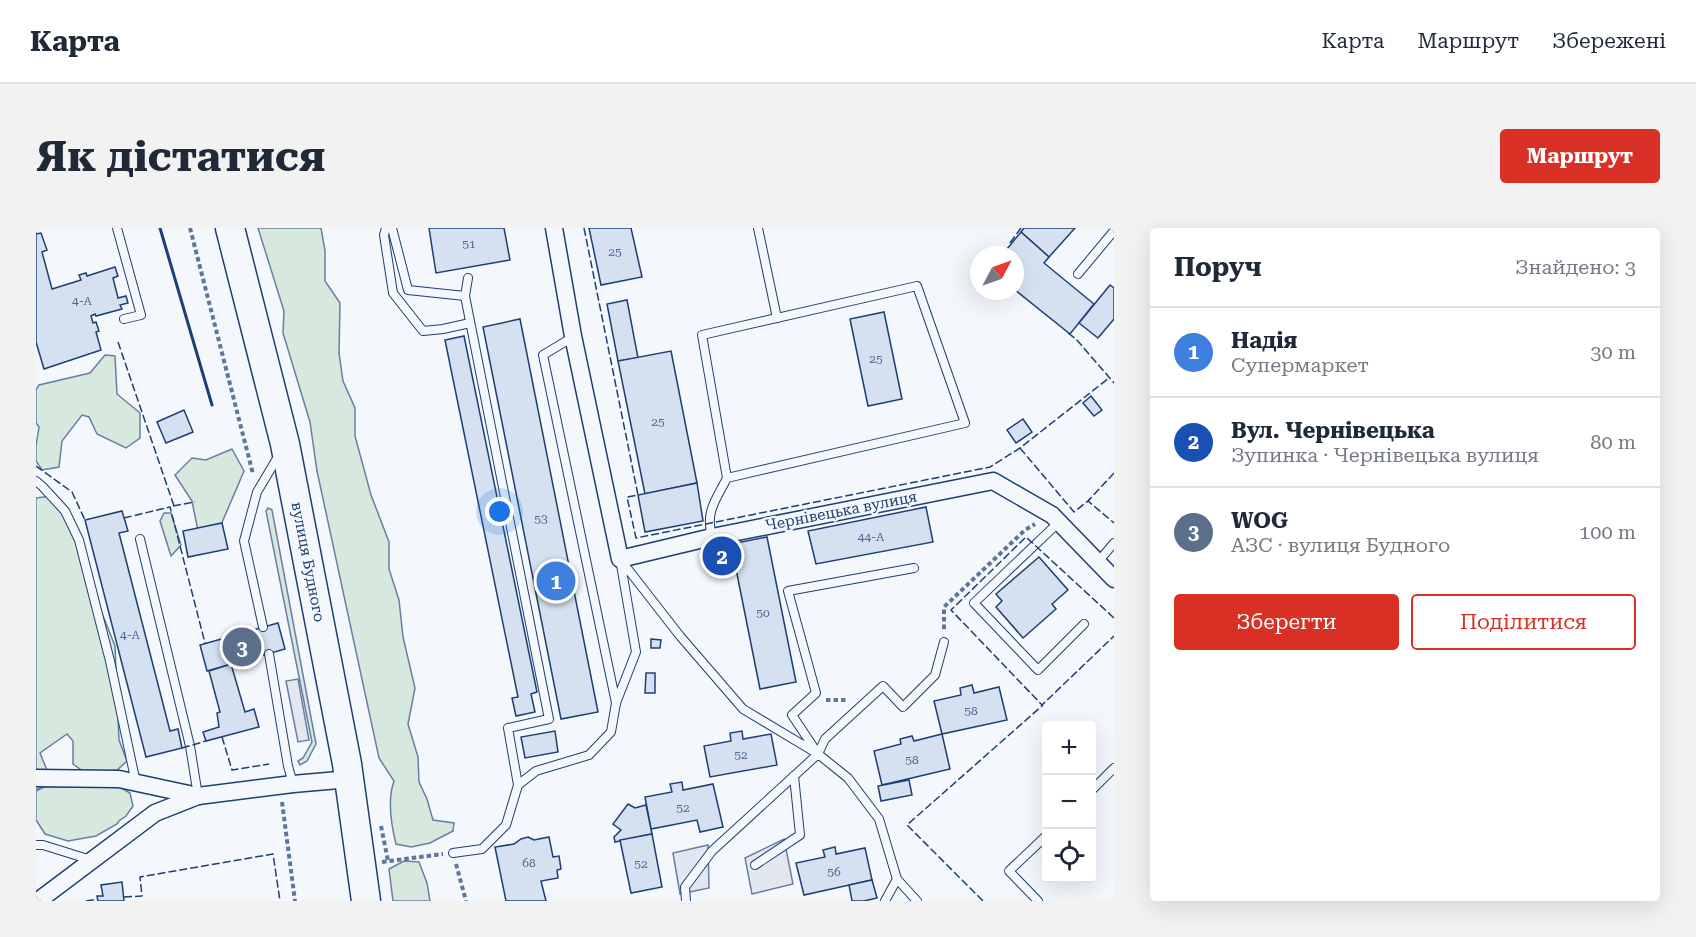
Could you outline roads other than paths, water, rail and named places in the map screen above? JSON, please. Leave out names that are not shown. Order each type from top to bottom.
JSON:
[{"type":"highway","name":"вулиця Будного","points":[[230,228],[285,444],[350,779],[366,901]]},
{"type":"street","points":[[554,228],[573,336],[620,560]]},
{"type":"street","name":"Чернівецька вулиця","points":[[620,560],[712,537],[993,481],[1052,515],[1114,579]]},
{"type":"street","points":[[36,778],[118,779],[198,796]]},
{"type":"street","points":[[38,901],[155,813],[198,796],[350,779]]},
{"type":"lane","points":[[117,228],[141,315],[124,319]]},
{"type":"lane","points":[[386,228],[384,235],[393,293],[423,331],[470,324]]},
{"type":"lane","points":[[392,228],[408,290],[465,296]]},
{"type":"lane","points":[[758,228],[777,318]]},
{"type":"lane","points":[[1078,274],[1114,232],[1109,228]]},
{"type":"lane","points":[[453,853],[482,849],[506,825],[518,785],[508,728],[549,719],[470,324],[465,296],[468,278]]},
{"type":"lane","points":[[712,537],[708,524],[711,509],[728,478],[702,335],[917,286],[965,423],[728,478]]},
{"type":"lane","points":[[573,336],[543,355],[616,702]]},
{"type":"lane","points":[[263,627],[244,541],[257,492],[285,444]]},
{"type":"lane","points":[[36,481],[65,511],[79,540],[110,661],[136,783]]},
{"type":"lane","points":[[1059,522],[974,603],[1038,670],[1084,624]]},
{"type":"lane","points":[[140,539],[190,746],[198,796]]},
{"type":"lane","points":[[1098,562],[1114,543]]},
{"type":"lane","points":[[518,785],[536,771],[589,755],[611,732],[616,702],[636,652],[620,560]]},
{"type":"lane","points":[[620,560],[680,636],[743,709],[818,754],[848,778],[879,819],[897,879],[917,901]]},
{"type":"lane","points":[[818,754],[792,715],[816,693],[788,591],[914,568]]},
{"type":"lane","points":[[686,901],[685,887],[697,868],[712,851],[818,754],[825,739],[883,686],[903,707],[935,675],[944,642]]},
{"type":"lane","points":[[269,654],[288,766],[287,785]]},
{"type":"lane","points":[[1096,786],[1114,768]]},
{"type":"lane","points":[[755,866],[800,835],[794,776]]},
{"type":"lane","points":[[1038,901],[1009,872],[1042,840]]},
{"type":"lane","points":[[36,845],[43,845],[92,860]]},
{"type":"lane","points":[[885,901],[897,879]]},
{"type":"place","name":"Вул. Чернівецька","points":[[722,556]]},
{"type":"place","name":"Надія","points":[[556,581]]},
{"type":"place","name":"WOG","points":[[242,647]]}]
